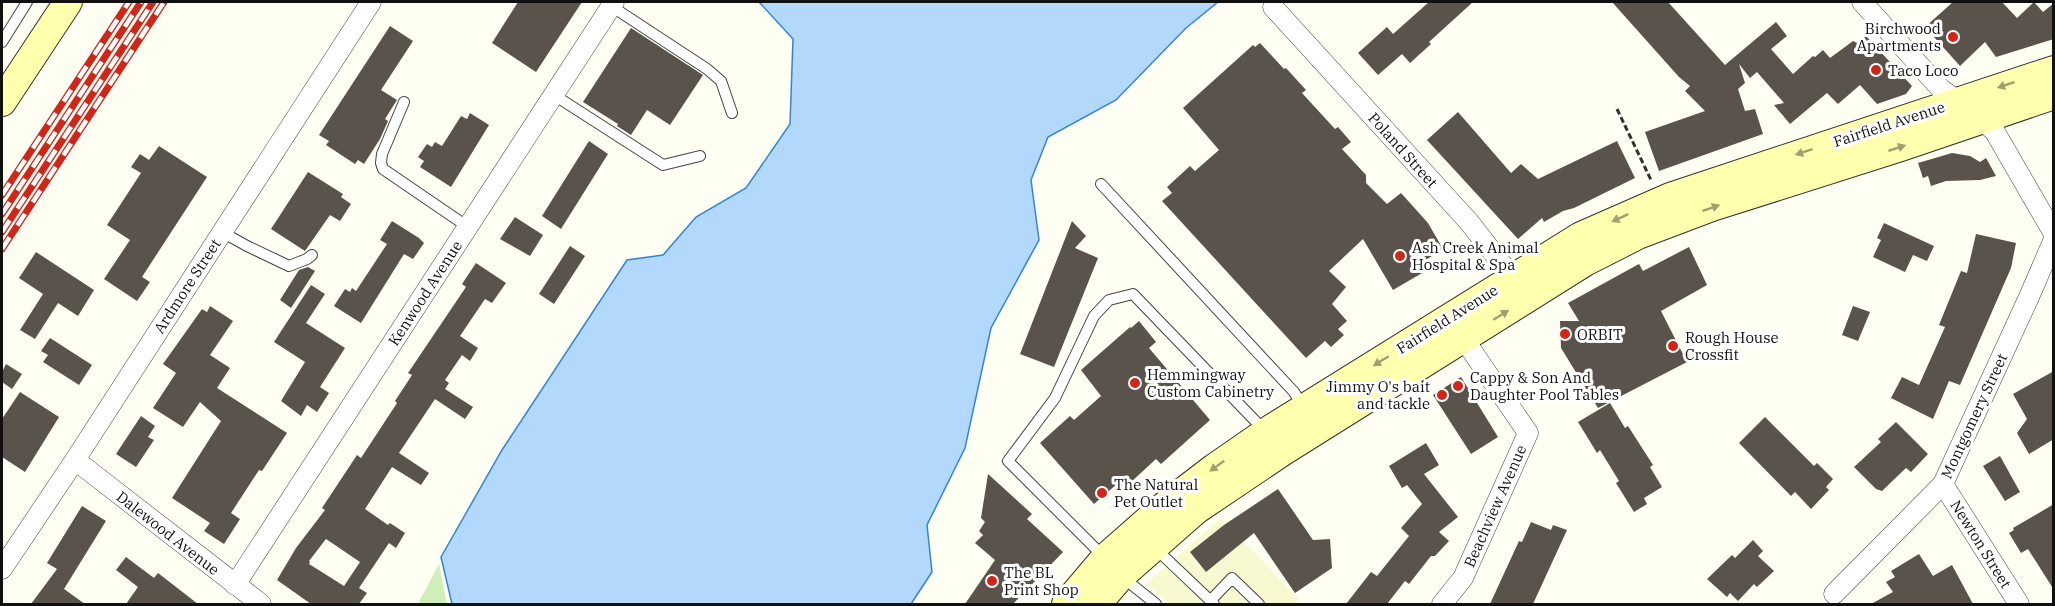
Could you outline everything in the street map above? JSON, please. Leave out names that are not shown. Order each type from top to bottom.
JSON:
[{"type":"main road","points":[[2,102],[69,2]]},
{"type":"main road","name":"Fairfield Avenue","points":[[1838,154],[1959,101],[2054,70]]},
{"type":"main road","name":"Fairfield Avenue","points":[[1066,604],[1113,567],[1163,507],[1274,442],[1520,288],[1581,236],[1667,200],[1838,154],[1982,119],[2054,95]]},
{"type":"main road","name":"Fairfield Avenue","points":[[1097,604],[1113,567],[1154,547],[1274,442]]},
{"type":"street","name":"Ardmore Street","points":[[2,569],[371,2]]},
{"type":"street","points":[[1862,2],[1941,88],[1982,119],[1995,132],[2054,234]]},
{"type":"street","name":"Kenwood Avenue","points":[[236,585],[613,4]]},
{"type":"street","name":"Poland Street","points":[[1273,7],[1469,222],[1520,288]]},
{"type":"street","name":"Montgomery Street","points":[[1834,594],[1943,484],[2030,297],[2054,239]]},
{"type":"street","name":"Beachview Avenue","points":[[1442,604],[1463,578],[1528,433],[1456,328]]},
{"type":"street","name":"Dalewood Avenue","points":[[75,460],[261,604]]},
{"type":"street","name":"Newton Street","points":[[1943,484],[2019,604]]},
{"type":"lane","points":[[2,42],[27,2]]},
{"type":"lane","points":[[613,4],[722,81],[732,113]]},
{"type":"lane","points":[[554,95],[663,165],[700,156]]},
{"type":"lane","points":[[404,102],[382,154],[383,169],[468,227]]},
{"type":"lane","points":[[1101,184],[1294,392],[1311,419]]},
{"type":"lane","points":[[222,232],[289,266],[312,255]]},
{"type":"lane","points":[[1156,604],[1113,567],[1008,461],[1055,398],[1094,316],[1109,300],[1132,294],[1274,442]]},
{"type":"lane","points":[[1154,547],[1212,603],[1232,578],[1258,604]]},
{"type":"path","points":[[1617,109],[1667,200]]},
{"type":"green space","points":[[1221,518],[1299,599],[1295,604],[1170,604],[1146,584]]},
{"type":"green space","points":[[439,564],[447,604],[418,604]]},
{"type":"water","points":[[759,2],[1218,2],[1186,28],[1116,100],[1048,137],[1031,180],[1039,240],[991,328],[965,448],[927,525],[932,572],[911,604],[452,604],[441,557],[502,450],[627,260],[663,255],[696,217],[746,188],[790,124],[793,39]]},
{"type":"building","points":[[518,2],[582,2],[536,72],[492,43]]},
{"type":"building","points":[[1429,2],[1473,2],[1429,42],[1431,44],[1410,63],[1402,54],[1378,75],[1358,53],[1387,27],[1393,34]]},
{"type":"building","points":[[1612,2],[1668,2],[1725,65],[1776,22],[1787,36],[1771,49],[1793,74],[1823,50],[1830,58],[1853,41],[1857,43],[1866,36],[1912,86],[1906,94],[1877,104],[1860,85],[1838,104],[1827,93],[1790,124],[1774,105],[1784,103],[1757,72],[1750,78],[1739,64],[1745,83],[1738,89],[1745,111],[1755,109],[1763,134],[1659,171],[1645,132],[1705,111],[1685,91],[1690,86],[1679,77]]},
{"type":"building","points":[[1953,2],[2002,2],[2017,18],[2034,2],[2043,12],[2054,3],[2054,39],[1996,57],[1985,42],[1960,66],[1925,27]]},
{"type":"building","points":[[390,26],[413,41],[381,90],[397,100],[385,119],[388,121],[380,139],[364,164],[358,160],[355,164],[326,145],[329,141],[319,135]]},
{"type":"building","points":[[631,28],[703,75],[670,125],[647,110],[631,135],[583,102]]},
{"type":"building","points":[[1260,43],[1306,90],[1302,93],[1335,129],[1338,127],[1351,142],[1342,149],[1366,175],[1366,183],[1387,204],[1401,193],[1428,223],[1443,249],[1424,261],[1429,269],[1393,290],[1363,239],[1329,271],[1346,287],[1332,304],[1347,321],[1338,329],[1344,335],[1331,347],[1325,341],[1306,358],[1162,201],[1172,193],[1167,187],[1190,166],[1195,171],[1219,150],[1183,108],[1253,45],[1255,47]]},
{"type":"building","points":[[1458,112],[1511,173],[1521,164],[1538,179],[1617,141],[1635,178],[1544,222],[1542,218],[1518,239],[1427,140]]},
{"type":"building","points":[[470,113],[489,125],[451,187],[420,167],[424,161],[418,157],[427,144],[432,147],[435,142],[442,146],[461,116],[467,119]]},
{"type":"building","points":[[589,141],[608,154],[561,229],[542,216]]},
{"type":"building","points":[[159,146],[207,177],[142,277],[150,282],[137,301],[104,279],[130,240],[107,225],[141,173],[131,167],[140,154],[149,160]]},
{"type":"building","points":[[1952,153],[1970,156],[1980,162],[1986,158],[1996,176],[1980,180],[1946,181],[1931,186],[1928,176],[1923,178],[1918,163]]},
{"type":"building","points":[[308,172],[343,194],[341,197],[351,204],[340,221],[330,215],[305,251],[271,229]]},
{"type":"building","points":[[515,217],[543,235],[530,256],[500,239]]},
{"type":"building","points":[[392,221],[424,243],[413,259],[404,254],[361,323],[334,306],[345,289],[350,292],[352,288],[356,291],[387,244],[380,240]]},
{"type":"building","points":[[1072,221],[1086,236],[1075,248],[1098,258],[1054,367],[1020,354]]},
{"type":"building","points":[[1884,223],[1934,246],[1927,261],[1913,255],[1905,272],[1873,257],[1881,240],[1877,238]]},
{"type":"building","points":[[1976,234],[2016,243],[2011,268],[1960,385],[1949,381],[1933,419],[1891,398],[1902,377],[1919,385],[1945,327],[1939,325],[1961,271],[1967,273]]},
{"type":"building","points":[[570,246],[585,256],[554,304],[539,294]]},
{"type":"building","points":[[1689,247],[1707,285],[1661,311],[1687,362],[1598,408],[1561,348],[1560,321],[1579,321],[1568,303],[1639,264],[1643,271]]},
{"type":"building","points":[[36,252],[94,290],[78,316],[58,303],[35,339],[20,330],[43,294],[19,278]]},
{"type":"building","points":[[476,263],[506,283],[492,303],[485,299],[460,336],[478,348],[470,361],[462,355],[445,380],[449,383],[445,389],[473,407],[465,419],[435,399],[399,453],[429,473],[421,485],[392,467],[365,509],[388,525],[390,523],[405,533],[396,548],[389,543],[359,588],[367,593],[359,604],[311,604],[277,580],[296,548],[325,510],[322,508],[357,455],[361,458],[397,403],[395,401],[412,375],[408,373],[466,287],[462,284]],"holes":[[[326,539],[360,562],[344,586],[309,564]]]},
{"type":"building","points":[[308,267],[315,271],[291,308],[280,300],[299,270]]},
{"type":"building","points":[[311,285],[325,294],[306,323],[345,348],[320,387],[329,393],[317,412],[307,405],[301,416],[281,401],[305,362],[274,342]]},
{"type":"building","points":[[210,306],[233,321],[210,355],[230,368],[217,388],[287,433],[231,513],[240,519],[224,544],[204,531],[210,523],[172,498],[221,421],[200,402],[183,427],[153,408],[176,373],[163,364],[202,309],[207,312]]},
{"type":"building","points":[[1853,306],[1870,312],[1858,341],[1842,335]]},
{"type":"building","points":[[1139,321],[1156,342],[1149,348],[1210,420],[1161,464],[1156,459],[1130,483],[1125,477],[1094,504],[1040,443],[1070,416],[1074,420],[1101,396],[1081,370]]},
{"type":"building","points":[[50,338],[92,365],[79,385],[43,362],[48,355],[41,351]]},
{"type":"building","points":[[6,364],[22,374],[12,389],[2,382],[2,372]]},
{"type":"building","points":[[2054,371],[2054,439],[2029,454],[2017,433],[2027,419],[2013,394]]},
{"type":"building","points":[[1461,377],[1498,437],[1471,454],[1433,395]]},
{"type":"building","points":[[20,392],[59,417],[25,472],[2,457],[2,419]]},
{"type":"building","points":[[1610,403],[1625,428],[1628,426],[1653,465],[1650,467],[1662,487],[1644,498],[1647,504],[1634,512],[1616,483],[1619,481],[1600,450],[1597,453],[1578,422]]},
{"type":"building","points":[[141,416],[155,426],[148,437],[154,440],[136,467],[116,454]]},
{"type":"building","points":[[1765,417],[1814,466],[1817,463],[1833,479],[1826,487],[1829,490],[1811,509],[1795,492],[1791,496],[1739,443]]},
{"type":"building","points":[[1896,422],[1928,454],[1911,472],[1906,468],[1882,491],[1876,489],[1854,467],[1881,442],[1878,439]]},
{"type":"building","points":[[1426,443],[1439,465],[1424,474],[1458,517],[1439,532],[1449,541],[1435,556],[1431,556],[1409,584],[1405,581],[1387,604],[1346,604],[1371,572],[1377,576],[1409,536],[1401,528],[1422,504],[1407,485],[1402,488],[1389,466]]},
{"type":"building","points":[[2000,456],[2020,492],[2005,501],[1983,466]]},
{"type":"building","points":[[988,474],[1032,514],[1027,519],[1063,552],[1013,604],[965,604],[995,560],[975,543],[983,535],[979,531],[985,522],[981,518]]},
{"type":"building","points":[[1278,489],[1313,540],[1330,539],[1332,568],[1295,593],[1254,533],[1206,572],[1190,552],[1224,525]]},
{"type":"building","points":[[2054,504],[2054,590],[2028,549],[2021,553],[2009,533],[2014,530],[2013,528]]},
{"type":"building","points":[[82,506],[106,521],[64,589],[85,604],[31,604],[57,569],[47,563]]},
{"type":"building","points":[[1531,522],[1551,530],[1553,525],[1567,530],[1533,604],[1490,604],[1519,541],[1522,542]]},
{"type":"building","points":[[1753,540],[1763,551],[1758,556],[1774,571],[1757,587],[1754,584],[1738,601],[1730,593],[1727,597],[1707,579],[1732,555],[1735,558]]},
{"type":"building","points":[[1919,554],[1933,576],[1952,565],[1973,604],[1871,604],[1893,592],[1886,582],[1895,577],[1891,571]]},
{"type":"building","points":[[126,557],[154,578],[158,573],[198,604],[126,604],[138,587],[116,570]]},
{"type":"railway","points":[[2,195],[129,2]]},
{"type":"railway","points":[[2,214],[141,2]]},
{"type":"railway","points":[[2,232],[153,2]]},
{"type":"railway","points":[[2,249],[164,2]]},
{"type":"place","name":"Birchwood Apartments","points":[[1953,37]]},
{"type":"place","name":"Taco Loco","points":[[1876,70]]},
{"type":"place","name":"Ash Creek Animal Hospital & Spa","points":[[1400,256]]},
{"type":"place","name":"ORBIT","points":[[1565,334]]},
{"type":"place","name":"Rough House Crossfit","points":[[1673,346]]},
{"type":"place","name":"Hemmingway Custom Cabinetry","points":[[1135,383]]},
{"type":"place","name":"Cappy & Son And Daughter Pool Tables","points":[[1458,386]]},
{"type":"place","name":"Jimmy O's bait and tackle","points":[[1442,395]]},
{"type":"place","name":"The Natural Pet Outlet","points":[[1102,493]]},
{"type":"place","name":"The BL Print Shop","points":[[992,581]]}]
